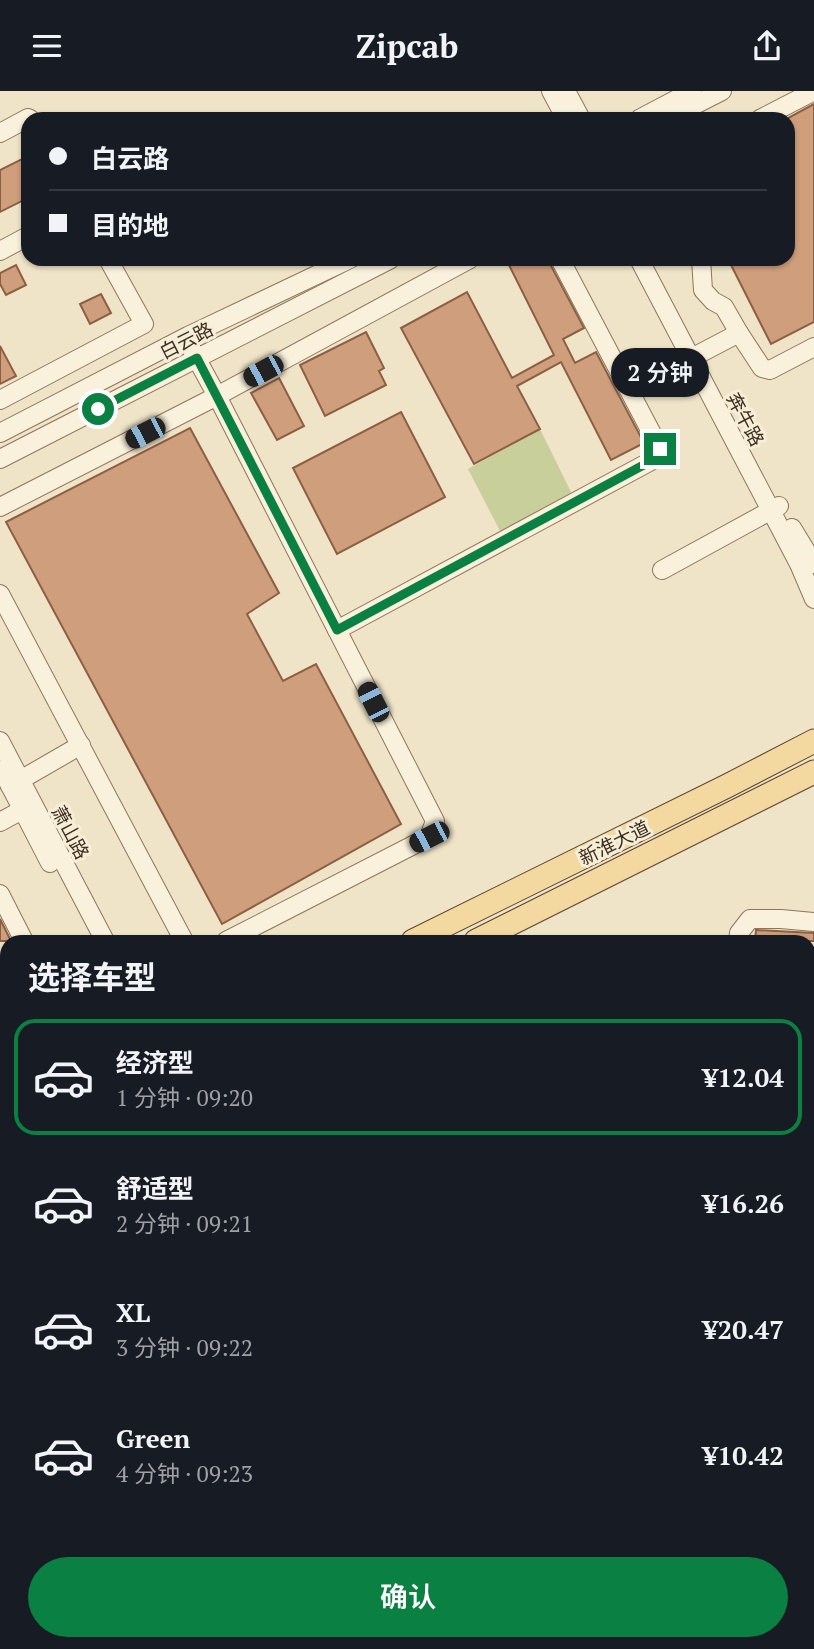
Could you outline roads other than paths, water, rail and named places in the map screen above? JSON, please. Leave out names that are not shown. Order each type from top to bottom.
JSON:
[{"type":"main road","name":"新淮大道","points":[[425,935],[814,741]]},
{"type":"main road","name":"新淮大道","points":[[488,935],[814,772]]},
{"type":"street","points":[[551,91],[562,112]]},
{"type":"street","points":[[566,91],[577,112]]},
{"type":"street","points":[[652,112],[692,91]]},
{"type":"street","points":[[681,112],[722,91]]},
{"type":"street","points":[[774,112],[814,91]]},
{"type":"street","points":[[0,133],[21,122]]},
{"type":"street","points":[[0,251],[21,240]]},
{"type":"street","points":[[0,400],[144,324],[112,266]]},
{"type":"street","name":"白云路","points":[[0,433],[186,338],[335,266]]},
{"type":"street","name":"白云路","points":[[0,459],[377,266]]},
{"type":"street","points":[[0,507],[217,396],[457,266]]},
{"type":"street","points":[[337,630],[651,461],[660,449],[564,266]]},
{"type":"street","name":"奔牛路","points":[[643,266],[775,508],[814,564]]},
{"type":"street","name":"奔牛路","points":[[655,266],[775,508],[814,599]]},
{"type":"street","points":[[701,266],[703,290],[713,301],[724,307],[762,368],[770,370],[814,347]]},
{"type":"street","points":[[699,354],[739,333]]},
{"type":"street","points":[[186,338],[435,821],[429,837],[238,935]]},
{"type":"street","points":[[662,570],[775,508]]},
{"type":"street","points":[[0,594],[181,935]]},
{"type":"street","name":"萧山路","points":[[0,741],[22,810],[89,935]]},
{"type":"street","points":[[15,783],[80,745]]},
{"type":"street","name":"萧山路","points":[[0,767],[15,783],[102,935]]},
{"type":"street","points":[[0,822],[22,810]]},
{"type":"street","points":[[0,894],[21,935]]},
{"type":"street","points":[[739,935],[750,919],[814,922]]}]
